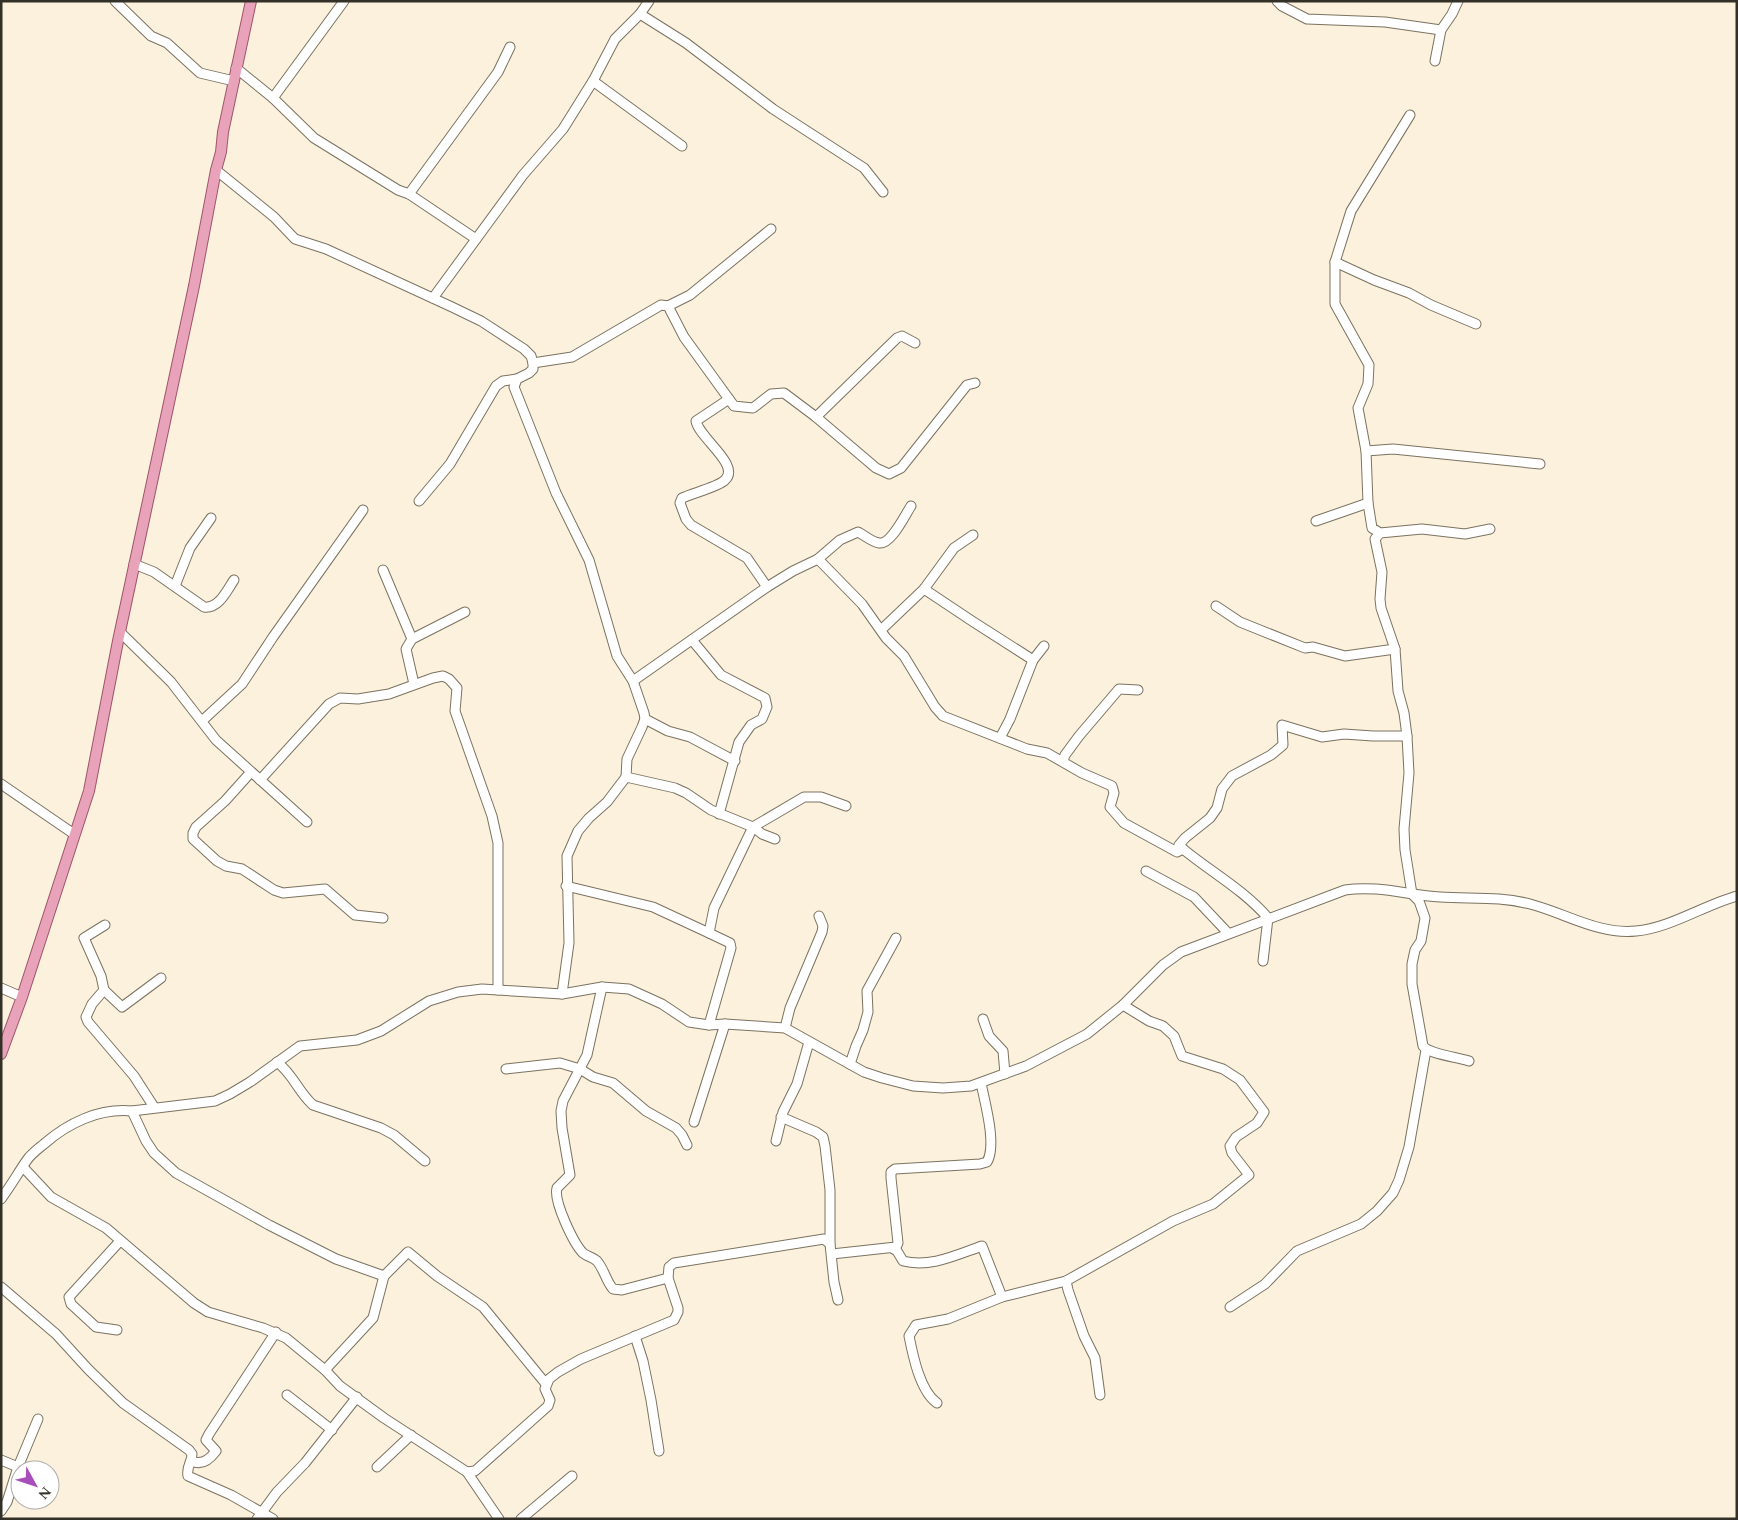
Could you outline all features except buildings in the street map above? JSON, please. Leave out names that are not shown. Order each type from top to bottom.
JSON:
[{"type":"main road","points":[[1,1054],[22,997],[89,791],[120,632],[194,286],[221,152],[223,132],[251,1]]},
{"type":"street","points":[[115,1],[151,36],[167,43],[200,73],[234,81]]},
{"type":"street","points":[[273,98],[344,1]]},
{"type":"street","points":[[433,298],[523,174],[563,129],[593,81],[615,39],[640,14],[649,1]]},
{"type":"street","points":[[1277,1],[1282,6],[1307,19],[1384,22],[1441,30]]},
{"type":"street","points":[[1435,61],[1441,30],[1458,1]]},
{"type":"street","points":[[640,14],[686,43],[773,110],[864,168],[883,192]]},
{"type":"street","points":[[409,194],[498,72],[510,47]]},
{"type":"street","points":[[236,68],[273,98],[314,138],[398,190],[409,194],[476,239]]},
{"type":"street","points":[[593,81],[682,146]]},
{"type":"street","points":[[1410,115],[1351,211],[1335,262],[1335,304],[1369,365],[1368,384],[1358,408],[1366,452],[1368,503],[1372,528],[1380,533],[1422,529],[1465,534],[1490,529]]},
{"type":"street","points":[[216,170],[274,217],[295,239],[326,249],[481,321],[524,349],[531,356],[534,363],[533,369],[517,379],[503,381],[496,386],[450,464],[419,501]]},
{"type":"street","points":[[534,363],[572,357],[661,305],[668,306],[690,295],[771,229]]},
{"type":"street","points":[[1335,262],[1476,324]]},
{"type":"street","points":[[668,306],[684,338],[734,406],[753,408],[772,394],[784,393],[816,417],[876,468],[889,474],[901,468],[967,385],[976,383]]},
{"type":"street","points":[[816,417],[897,338],[902,336],[915,343]]},
{"type":"street","points":[[517,379],[514,387],[556,492],[588,560],[616,656],[634,681],[645,719],[627,759],[626,777],[607,802],[588,818],[578,830],[567,856],[566,886],[569,943],[562,994]]},
{"type":"street","points":[[729,399],[696,421],[699,431],[726,461],[729,468],[728,476],[722,482],[682,498],[680,503],[686,519],[691,525],[747,558],[767,587]]},
{"type":"street","points":[[1366,452],[1393,449],[1540,464]]},
{"type":"street","points":[[1316,520],[1368,503]]},
{"type":"street","points":[[634,681],[767,587],[792,571],[818,559],[840,540],[854,532],[858,532],[881,544],[886,542],[911,506]]},
{"type":"street","points":[[202,721],[242,684],[273,636],[363,510]]},
{"type":"street","points":[[174,586],[190,548],[211,518]]},
{"type":"street","points":[[1230,1307],[1265,1284],[1297,1251],[1361,1224],[1377,1211],[1393,1193],[1409,1147],[1426,1050],[1423,1046],[1412,984],[1412,964],[1415,950],[1421,941],[1425,918],[1419,901],[1412,894],[1405,850],[1404,829],[1409,773],[1407,736],[1404,713],[1398,692],[1395,649],[1381,608],[1382,572],[1376,539],[1380,533]]},
{"type":"street","points":[[881,630],[924,589],[954,548],[974,535]]},
{"type":"street","points":[[818,559],[862,604],[881,630],[904,656],[943,716],[1027,748],[1047,753],[1082,773],[1112,786],[1114,794],[1110,807],[1124,823],[1177,852],[1183,849]]},
{"type":"street","points":[[134,564],[154,572],[204,607],[210,608],[216,604],[234,580]]},
{"type":"street","points":[[383,570],[412,639]]},
{"type":"street","points":[[924,589],[1033,660]]},
{"type":"street","points":[[1216,606],[1240,622],[1305,648],[1313,647],[1345,656],[1395,649]]},
{"type":"street","points":[[414,684],[406,649],[412,639],[465,612]]},
{"type":"street","points":[[120,632],[171,682],[216,740],[307,822]]},
{"type":"street","points":[[692,640],[721,675],[765,698],[767,707],[762,719],[751,725],[740,742],[719,814]]},
{"type":"street","points":[[1000,738],[1033,660],[1044,646]]},
{"type":"street","points":[[260,780],[329,704],[340,698],[389,694],[433,678],[443,676],[449,679],[456,688],[455,711],[492,816],[498,843],[498,990]]},
{"type":"street","points":[[1063,761],[1065,755],[1079,736],[1119,689],[1138,690]]},
{"type":"street","points":[[645,719],[668,731],[690,737],[735,761]]},
{"type":"street","points":[[1263,961],[1268,918],[1230,884],[1179,845],[1210,818],[1217,808],[1222,789],[1232,776],[1271,755],[1283,745],[1282,725],[1322,737],[1344,734],[1407,736]]},
{"type":"street","points":[[251,772],[225,802],[196,828],[193,833],[193,839],[217,861],[226,866],[242,869],[274,890],[283,893],[325,889],[355,914],[383,918]]},
{"type":"street","points":[[626,777],[675,788],[719,814],[753,827],[762,834],[775,839]]},
{"type":"street","points":[[1,784],[74,834]]},
{"type":"street","points":[[709,933],[714,908],[753,827],[804,797],[821,797],[846,806]]},
{"type":"street","points":[[1146,871],[1194,898],[1228,933]]},
{"type":"street","points":[[566,886],[653,908],[731,945],[709,1025]]},
{"type":"street","points":[[1,1199],[28,1159],[67,1126],[101,1113],[201,1104],[214,1101],[244,1086],[300,1046],[357,1040],[381,1031],[429,1001],[443,996],[482,989],[562,994],[602,987],[629,989],[662,1004],[689,1022],[709,1025],[725,1024],[786,1028],[864,1072],[913,1086],[943,1088],[970,1086],[1026,1066],[1087,1034],[1123,1005],[1164,965],[1181,952],[1345,890],[1362,887],[1439,897],[1501,898],[1531,904],[1594,926],[1636,931],[1666,923],[1719,901],[1737,896]]},
{"type":"street","points":[[786,1028],[790,1008],[822,932],[823,926],[819,916]]},
{"type":"street","points":[[105,924],[84,938],[104,990],[122,1007],[161,978]]},
{"type":"street","points":[[850,1064],[868,1012],[867,991],[896,938]]},
{"type":"street","points":[[602,987],[587,1055],[566,1092],[561,1111],[570,1171],[569,1177],[556,1190],[561,1212],[578,1247],[598,1262],[613,1289],[622,1290],[668,1278]]},
{"type":"street","points":[[1,988],[22,997]]},
{"type":"street","points":[[104,990],[92,1004],[86,1017],[134,1076],[154,1107]]},
{"type":"street","points":[[937,1403],[929,1397],[920,1375],[909,1336],[916,1325],[948,1319],[1002,1297],[1066,1281],[1173,1221],[1213,1204],[1249,1175],[1232,1153],[1230,1146],[1236,1137],[1257,1123],[1264,1112],[1240,1080],[1223,1069],[1182,1056],[1174,1036],[1163,1026],[1149,1021],[1123,1005]]},
{"type":"street","points":[[982,1019],[989,1036],[1003,1052],[1005,1074]]},
{"type":"street","points":[[694,1122],[725,1024]]},
{"type":"street","points":[[776,1141],[781,1117],[796,1084],[809,1042]]},
{"type":"street","points":[[1426,1050],[1469,1061]]},
{"type":"street","points":[[277,1062],[288,1071],[307,1100],[313,1105],[382,1128],[425,1161]]},
{"type":"street","points":[[506,1069],[560,1063],[580,1069],[593,1078],[619,1086],[646,1111],[676,1128],[687,1145]]},
{"type":"street","points":[[832,1254],[896,1247],[898,1243],[891,1194],[891,1172],[895,1169],[987,1162],[990,1156],[988,1122],[981,1083]]},
{"type":"street","points":[[132,1111],[146,1141],[154,1153],[176,1173],[269,1225],[336,1259],[384,1276]]},
{"type":"street","points":[[781,1117],[816,1132],[823,1137],[830,1190],[830,1244],[838,1300]]},
{"type":"street","points":[[24,1167],[51,1197],[106,1228],[194,1303],[208,1312],[276,1332],[286,1338],[325,1370],[340,1386],[384,1418],[467,1472],[499,1519]]},
{"type":"street","points":[[545,1380],[581,1359],[669,1323],[677,1317],[678,1308],[668,1278],[669,1267],[677,1262],[774,1248],[818,1239],[827,1240],[830,1244]]},
{"type":"street","points":[[117,1330],[96,1327],[71,1304],[69,1297],[120,1241]]},
{"type":"street","points":[[892,1248],[898,1250],[902,1261],[911,1263],[938,1261],[982,1246],[1002,1297]]},
{"type":"street","points":[[325,1370],[373,1318],[384,1276],[408,1252],[437,1276],[482,1308],[545,1380],[545,1389],[550,1400],[548,1406],[475,1471],[467,1472]]},
{"type":"street","points":[[1066,1281],[1084,1336],[1095,1358],[1100,1395]]},
{"type":"street","points":[[1,1287],[56,1334],[123,1403],[190,1450],[192,1461],[187,1469],[188,1476],[191,1479],[231,1496],[260,1515],[273,1519]]},
{"type":"street","points":[[192,1461],[198,1464],[203,1463],[216,1451],[206,1440],[209,1434],[276,1332]]},
{"type":"street","points":[[635,1336],[643,1361],[659,1451]]},
{"type":"street","points":[[287,1395],[332,1430]]},
{"type":"street","points":[[260,1515],[277,1492],[305,1464],[357,1398]]},
{"type":"street","points":[[21,1460],[38,1419]]},
{"type":"street","points":[[378,1467],[411,1435]]},
{"type":"street","points":[[521,1519],[572,1476]]},
{"type":"street","points":[[1,1511],[10,1492]]}]
